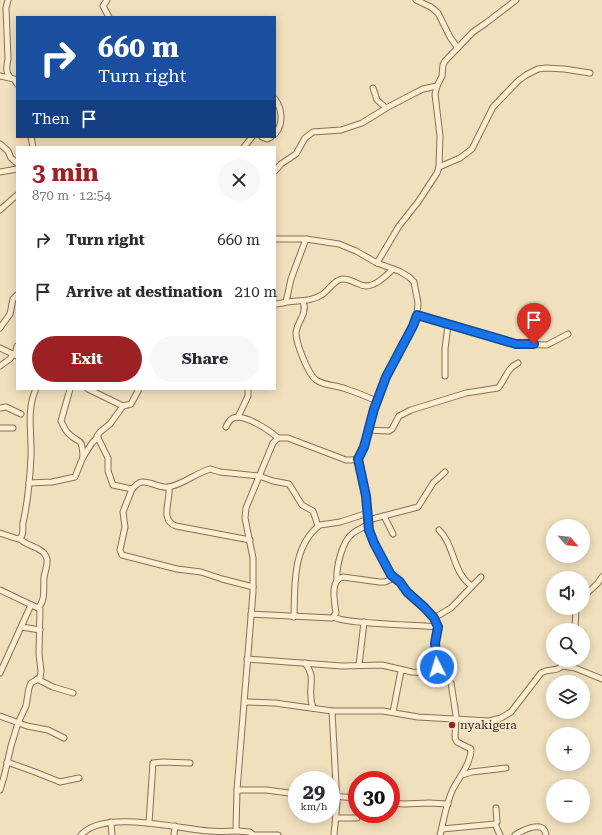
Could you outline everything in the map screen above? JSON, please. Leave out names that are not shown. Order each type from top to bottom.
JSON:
[{"type":"street","points":[[8,0],[6,8],[8,59],[6,65],[10,77]]},
{"type":"street","points":[[107,0],[104,6],[108,16]]},
{"type":"street","points":[[416,0],[431,7],[438,13],[450,37],[457,47]]},
{"type":"street","points":[[377,263],[395,232],[418,202],[437,173],[439,167],[440,129],[435,98],[437,86],[442,76],[445,61],[473,32],[516,0]]},
{"type":"street","points":[[439,167],[460,158],[472,149],[493,107],[518,81],[526,75],[538,69],[546,68],[590,73]]},
{"type":"street","points":[[0,76],[10,77],[15,79],[16,82]]},
{"type":"street","points":[[276,170],[281,164],[298,152],[305,138],[312,132],[341,130],[351,127],[367,121],[386,108],[423,89],[437,86]]},
{"type":"street","points":[[373,88],[377,100],[386,108]]},
{"type":"street","points":[[276,101],[281,119],[279,129],[276,133]]},
{"type":"street","points":[[245,146],[251,138]]},
{"type":"street","points":[[0,144],[8,151],[11,158],[16,162]]},
{"type":"street","points":[[0,172],[16,170]]},
{"type":"street","points":[[0,210],[16,196]]},
{"type":"street","points":[[286,302],[291,279],[306,238]]},
{"type":"street","points":[[276,239],[306,238],[339,244],[409,277],[414,282],[418,303],[417,315],[410,332],[386,377],[377,401],[364,447],[358,459],[360,473],[364,485],[369,530],[374,543],[391,575],[400,582],[407,592],[425,608],[434,618],[438,627],[435,643],[436,662],[437,668],[446,675],[451,683],[456,719],[456,739],[457,742],[470,747],[472,750],[462,775],[454,788],[448,804],[441,832],[495,824]]},
{"type":"street","points":[[276,304],[311,300],[323,294],[340,279],[351,280],[361,286],[368,286],[376,283],[393,269]]},
{"type":"street","points":[[0,328],[10,314],[13,299],[16,295]]},
{"type":"street","points":[[303,301],[304,310],[302,320],[297,328],[296,338],[314,378],[322,383],[345,388],[377,401]]},
{"type":"street","points":[[417,315],[521,345],[547,345],[568,334]]},
{"type":"street","points":[[445,376],[445,349],[448,325]]},
{"type":"street","points":[[0,348],[15,355],[0,366]]},
{"type":"street","points":[[368,430],[389,431],[392,429],[399,416],[411,410],[466,393],[498,388],[507,371],[511,366],[518,363]]},
{"type":"street","points":[[20,539],[22,535],[29,483],[31,456],[31,412],[36,390]]},
{"type":"street","points":[[70,390],[61,421],[68,433],[80,441],[82,445],[83,457]]},
{"type":"street","points":[[90,390],[123,406]]},
{"type":"street","points":[[29,483],[52,482],[75,477],[83,457],[98,437],[98,434],[110,424],[123,406],[130,404],[138,390]]},
{"type":"street","points":[[238,417],[248,396],[248,390]]},
{"type":"street","points":[[0,408],[6,407],[21,414]]},
{"type":"street","points":[[226,427],[231,419],[238,417],[244,418],[266,428],[278,438],[288,438],[346,460],[358,459]]},
{"type":"street","points":[[0,428],[13,428]]},
{"type":"street","points":[[98,437],[108,458],[108,471],[112,484],[115,486],[132,489]]},
{"type":"street","points":[[238,831],[236,828],[237,790],[253,587],[253,558],[245,513],[258,476],[273,444],[278,438]]},
{"type":"street","points":[[253,587],[201,572],[177,569],[122,555],[120,550],[125,527],[123,512],[132,489],[141,482],[164,488],[169,487],[184,482],[210,469],[220,472],[258,476],[289,484],[302,505],[313,511],[318,526]]},
{"type":"street","points":[[334,617],[336,612],[334,593],[337,580],[338,562],[347,539],[353,533],[363,528],[368,522],[418,507],[433,483],[445,472]]},
{"type":"street","points":[[169,487],[170,496],[166,515],[171,524],[250,540]]},
{"type":"street","points":[[294,616],[295,585],[299,555],[304,545],[318,526],[340,522],[368,513]]},
{"type":"street","points":[[384,516],[393,534]]},
{"type":"street","points":[[439,530],[447,538],[459,571],[465,580],[472,586]]},
{"type":"street","points":[[0,533],[20,539],[28,545],[40,550],[47,557],[48,560],[44,578],[44,597],[38,608]]},
{"type":"street","points":[[337,580],[343,577],[385,582],[394,578]]},
{"type":"street","points":[[434,618],[451,608],[481,578]]},
{"type":"street","points":[[590,590],[602,578]]},
{"type":"street","points":[[0,590],[40,610],[41,676],[30,685],[26,706],[18,723],[0,790]]},
{"type":"street","points":[[0,673],[31,605]]},
{"type":"street","points":[[251,614],[328,618],[334,617],[339,620],[438,627]]},
{"type":"street","points":[[359,665],[364,622]]},
{"type":"street","points":[[22,627],[40,630]]},
{"type":"street","points":[[248,659],[342,666],[382,666],[401,671],[446,675]]},
{"type":"street","points":[[305,663],[311,672],[312,677],[310,697],[313,708]]},
{"type":"street","points":[[245,702],[275,703],[332,711],[374,710],[418,717],[489,721],[501,718],[511,712],[541,674],[546,671],[559,669],[561,667]]},
{"type":"street","points":[[568,667],[575,668],[602,679]]},
{"type":"street","points":[[393,712],[401,671]]},
{"type":"street","points":[[37,680],[73,693]]},
{"type":"street","points":[[332,711],[333,771]]},
{"type":"street","points":[[0,716],[27,726],[48,730],[64,738]]},
{"type":"street","points":[[8,762],[60,782],[79,778]]},
{"type":"street","points":[[149,823],[154,763],[190,763]]},
{"type":"street","points":[[462,775],[472,772],[506,768]]},
{"type":"street","points":[[237,790],[257,790],[288,793]]},
{"type":"street","points":[[400,803],[448,804]]},
{"type":"street","points":[[496,808],[497,822],[495,824],[500,835]]},
{"type":"street","points":[[111,822],[112,835]]},
{"type":"street","points":[[81,835],[91,827],[98,824],[111,822],[149,823],[209,831],[238,831],[250,832],[253,835],[278,835]]},
{"type":"street","points":[[334,835],[335,823]]},
{"type":"street","points":[[174,835],[175,826]]},
{"type":"street","points":[[515,835],[527,828],[537,827],[544,828],[546,835]]},
{"type":"place","name":"nyakigera","points":[[452,725]]},
{"type":"route","points":[[437,667],[435,653],[435,643],[439,629],[437,623],[425,608],[405,590],[399,581],[391,575],[374,543],[369,530],[366,496],[358,459],[364,447],[374,409],[386,377],[413,326],[417,315],[516,344],[534,344]]}]
